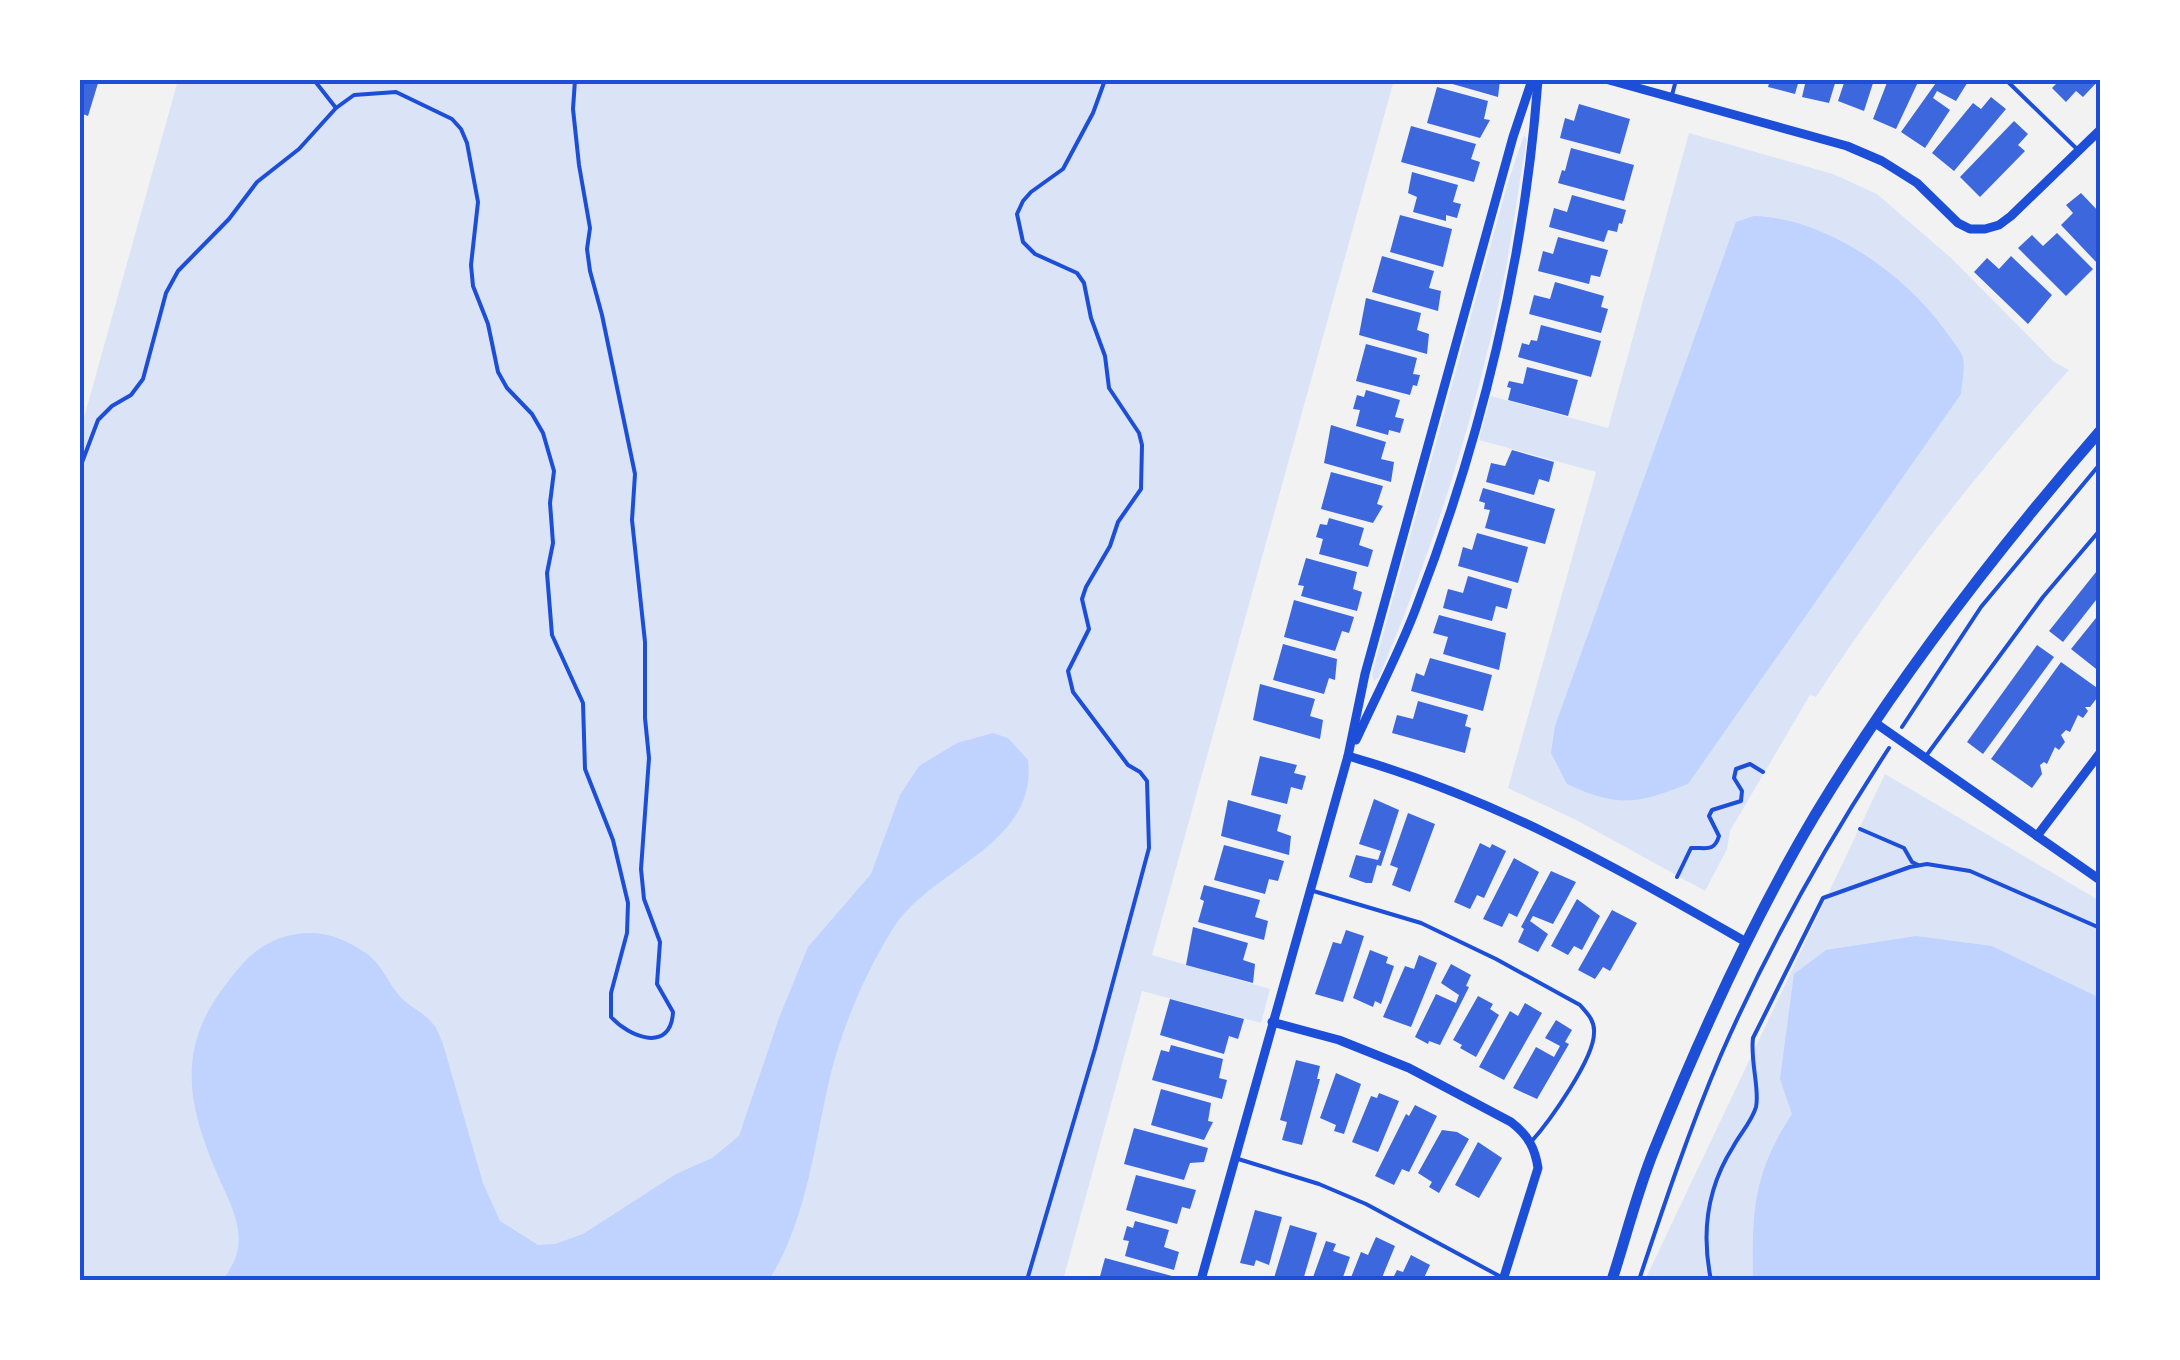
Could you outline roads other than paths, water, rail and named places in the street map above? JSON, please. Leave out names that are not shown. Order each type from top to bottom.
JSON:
[{"type":"main road","points":[[1612,1280],[1652,1154],[1746,942],[1814,818],[1874,722],[1961,598],[2100,431]]},
{"type":"street","points":[[1348,756],[1416,610],[1483,398],[1522,223],[1534,142],[1535,80]]},
{"type":"street","points":[[1202,1280],[1348,756],[1364,674],[1512,137],[1535,80]]},
{"type":"street","points":[[1609,80],[1848,146],[1917,183],[1958,224],[1970,229],[1999,225],[2100,130]]},
{"type":"street","points":[[1874,722],[2100,880]]},
{"type":"street","points":[[2037,836],[2100,753]]},
{"type":"street","points":[[1348,756],[1417,776],[1494,806],[1574,844],[1746,942]]},
{"type":"street","points":[[1272,1022],[1339,1040],[1410,1068],[1512,1122],[1525,1133],[1538,1168],[1503,1279]]},
{"type":"lane","points":[[1670,98],[1676,80]]},
{"type":"lane","points":[[2006,80],[2078,150]]},
{"type":"lane","points":[[1925,758],[2043,598],[2100,530]]},
{"type":"lane","points":[[1310,890],[1421,923],[1530,977],[1590,1016],[1594,1027],[1589,1052],[1550,1120],[1530,1143]]},
{"type":"lane","points":[[1234,1158],[1319,1184],[1366,1204],[1442,1242],[1503,1279]]},
{"type":"water","points":[[1754,216],[1808,227],[1861,252],[1885,269],[1927,308],[1956,345],[1964,369],[1961,394],[1688,784],[1641,799],[1601,797],[1567,784],[1551,753],[1555,726],[1736,222]]},
{"type":"water","points":[[993,733],[1008,738],[1028,760],[1027,790],[1016,815],[999,836],[909,908],[873,964],[835,1058],[801,1207],[769,1280],[223,1280],[237,1253],[238,1227],[202,1135],[192,1086],[192,1061],[208,1012],[237,970],[259,949],[287,936],[319,933],[366,953],[402,998],[438,1031],[483,1183],[500,1221],[538,1245],[555,1244],[583,1234],[676,1174],[712,1158],[739,1136],[808,947],[871,874],[900,795],[919,766],[957,743]]},
{"type":"water","points":[[1916,936],[1992,946],[2100,998],[2100,1280],[1753,1280],[1753,1234],[1762,1175],[1792,1114],[1780,1079],[1794,974],[1826,950]]}]
